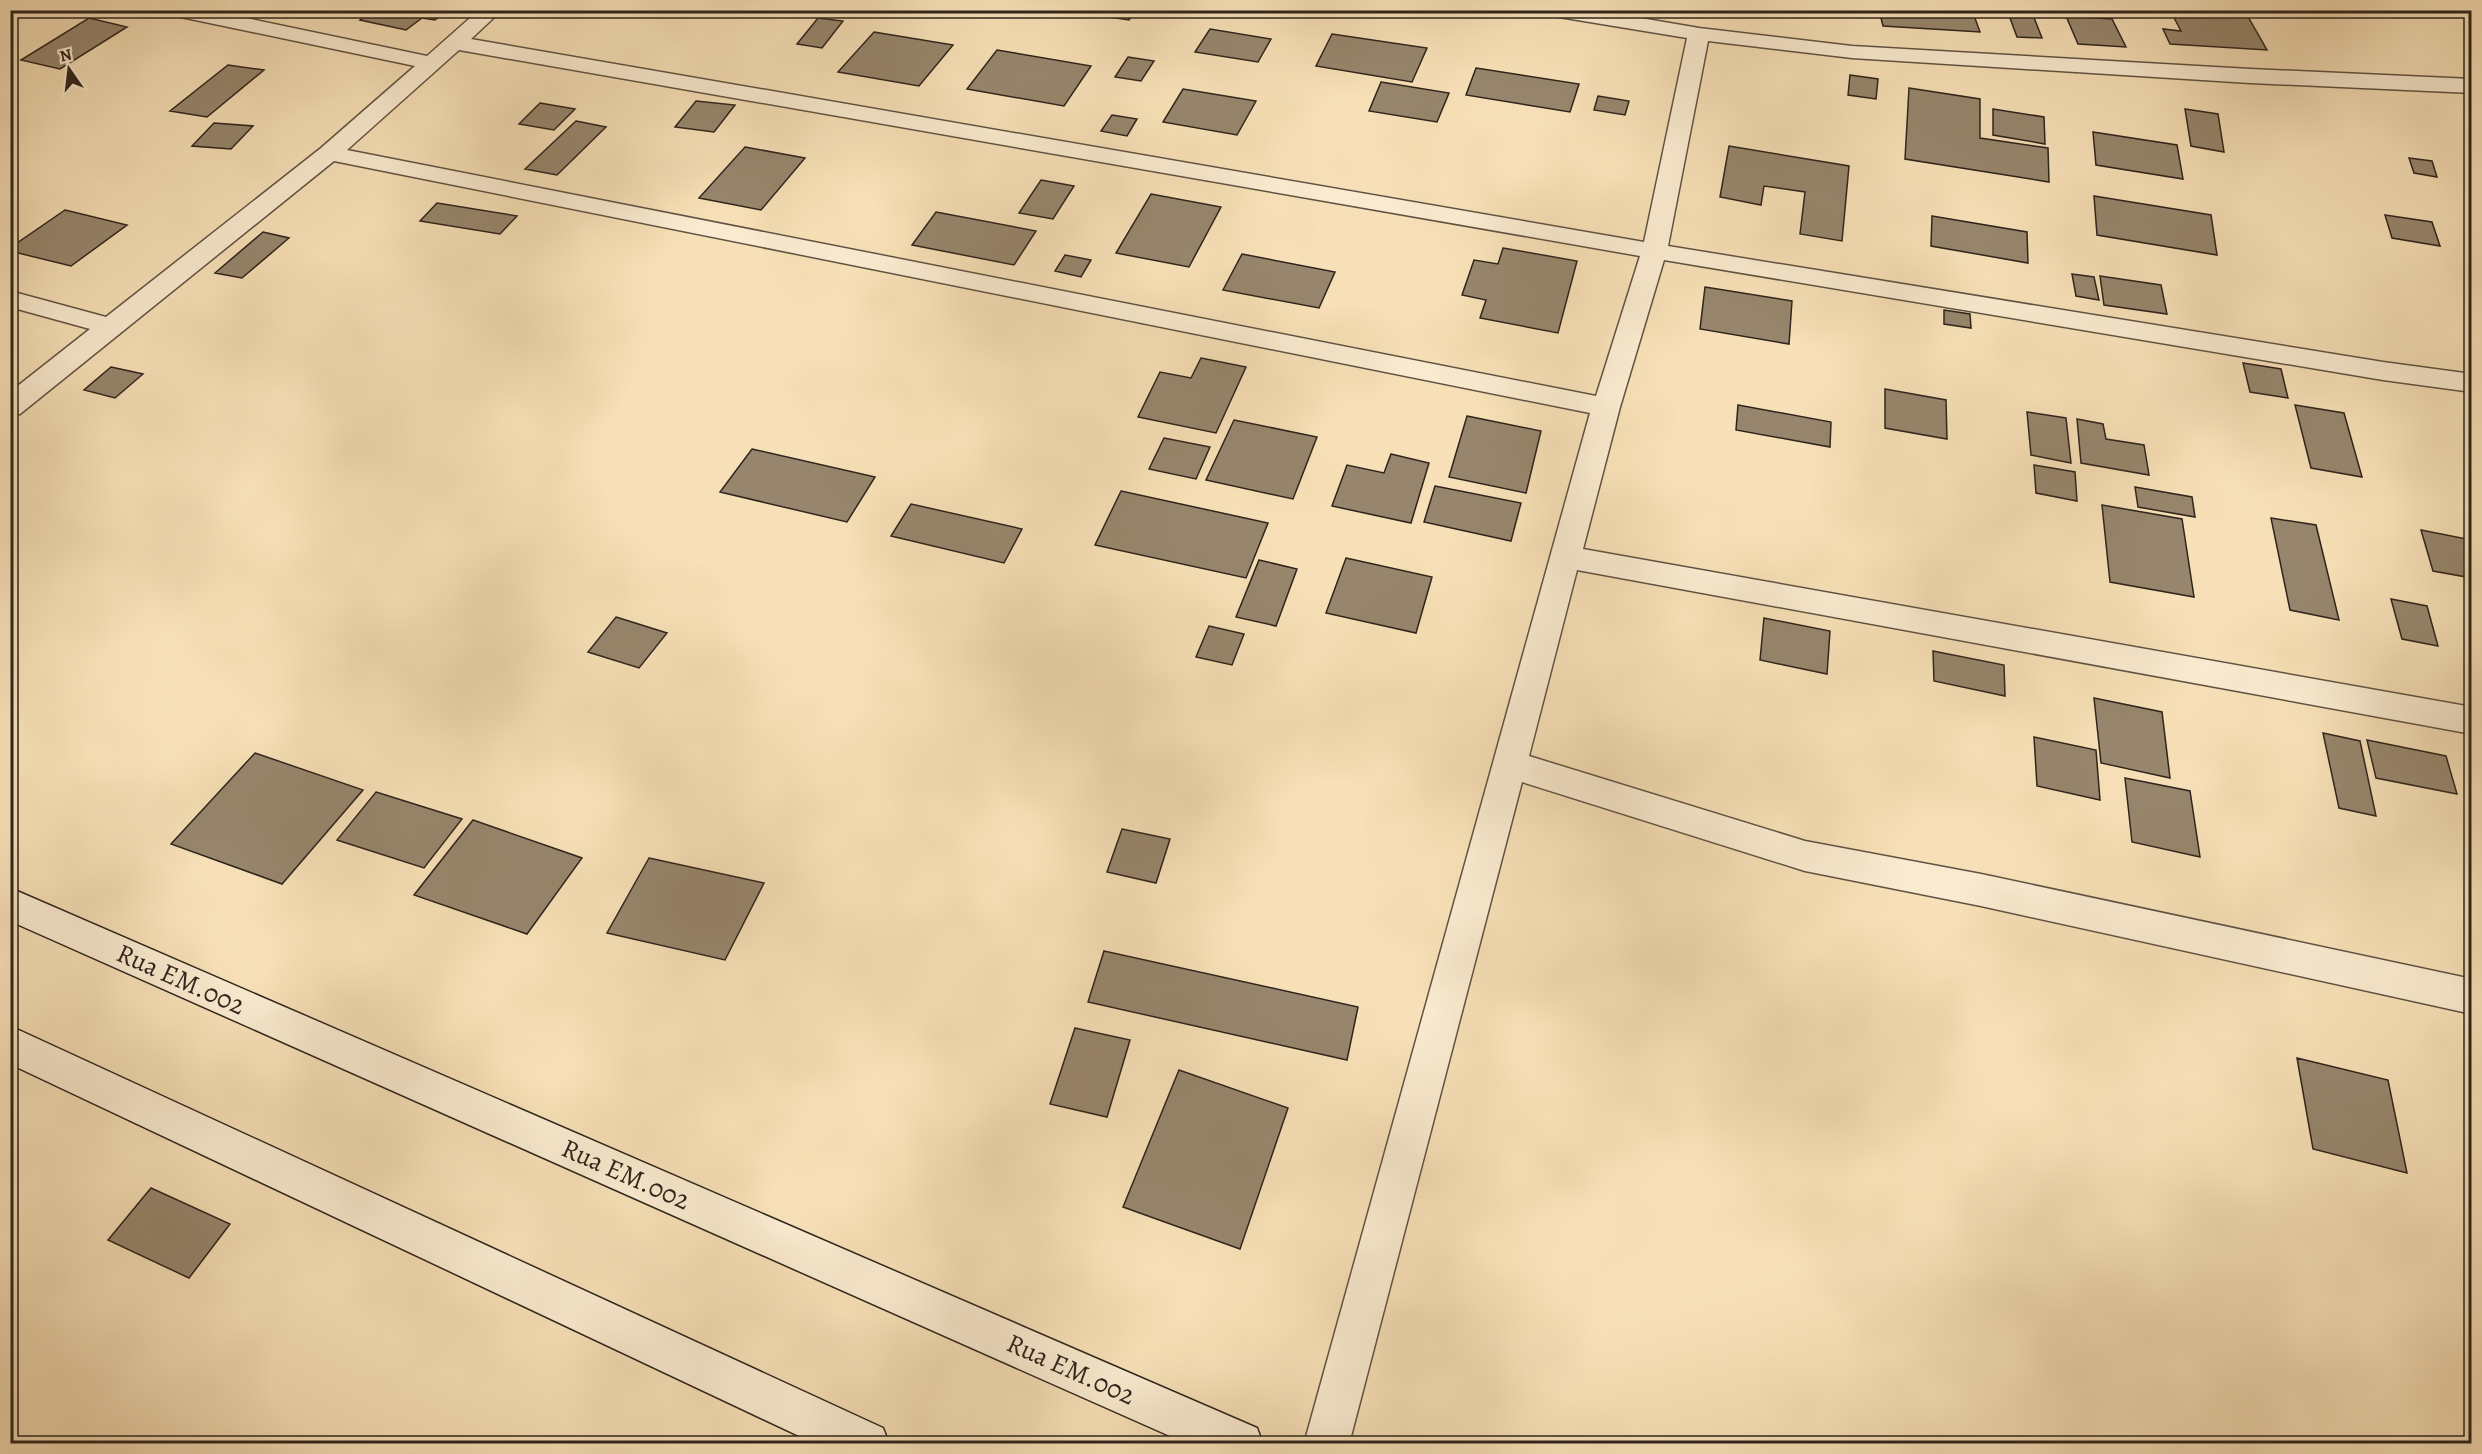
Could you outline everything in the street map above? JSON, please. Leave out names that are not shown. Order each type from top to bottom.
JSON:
[{"type":"street","points":[[176,10],[429,63]]},
{"type":"street","points":[[10,408],[329,153],[492,10]]},
{"type":"street","points":[[1553,10],[1699,34],[1852,52],[2238,75],[2472,86]]},
{"type":"street","points":[[1326,1443],[1606,407],[1654,251],[1699,34]]},
{"type":"street","points":[[456,43],[1654,251],[2383,371],[2472,383]]},
{"type":"street","points":[[329,153],[1606,407]]},
{"type":"street","points":[[10,298],[113,327]]},
{"type":"street","points":[[1566,557],[2472,721]]},
{"type":"street","points":[[1510,765],[1805,856],[1981,890],[2472,997]]},
{"type":"street","name":"Rua EM.002","points":[[10,904],[1241,1443]]},
{"type":"street","points":[[10,1044],[846,1439]]},
{"type":"building","points":[[373,10],[448,10],[435,20],[422,18],[406,30],[360,20]]},
{"type":"building","points":[[1060,10],[1135,10],[1129,20]]},
{"type":"building","points":[[1879,10],[1972,10],[1980,32],[1883,26]]},
{"type":"building","points":[[2007,10],[2031,10],[2042,38],[2017,37]]},
{"type":"building","points":[[2170,10],[2247,15],[2267,50],[2170,44],[2163,29],[2181,31]]},
{"type":"building","points":[[2066,16],[2112,19],[2126,47],[2078,44]]},
{"type":"building","points":[[89,18],[127,27],[60,69],[21,60]]},
{"type":"building","points":[[818,18],[843,21],[822,48],[797,44]]},
{"type":"building","points":[[1210,29],[1271,39],[1258,62],[1195,52]]},
{"type":"building","points":[[874,32],[953,45],[919,86],[838,72]]},
{"type":"building","points":[[1332,34],[1427,48],[1412,82],[1316,66]]},
{"type":"building","points":[[997,50],[1091,66],[1064,106],[967,89]]},
{"type":"building","points":[[1128,57],[1154,61],[1141,81],[1115,77]]},
{"type":"building","points":[[228,65],[264,70],[207,117],[170,111]]},
{"type":"building","points":[[1476,68],[1579,84],[1570,112],[1466,95]]},
{"type":"building","points":[[1850,75],[1878,79],[1876,99],[1848,95]]},
{"type":"building","points":[[1381,82],[1449,93],[1437,122],[1369,111]]},
{"type":"building","points":[[1909,88],[1980,99],[1980,138],[2048,148],[2049,182],[1905,159]]},
{"type":"building","points":[[1183,89],[1256,101],[1237,135],[1163,122]]},
{"type":"building","points":[[1598,96],[1629,101],[1625,115],[1594,110]]},
{"type":"building","points":[[696,101],[735,105],[714,132],[675,127]]},
{"type":"building","points":[[540,103],[575,109],[554,130],[519,124]]},
{"type":"building","points":[[1993,109],[2044,117],[2045,144],[1993,135]]},
{"type":"building","points":[[2185,109],[2218,114],[2224,152],[2191,146]]},
{"type":"building","points":[[1112,115],[1137,119],[1127,136],[1101,131]]},
{"type":"building","points":[[576,121],[606,127],[557,175],[525,169]]},
{"type":"building","points":[[214,123],[253,126],[231,149],[192,146]]},
{"type":"building","points":[[2093,132],[2177,145],[2183,179],[2096,165]]},
{"type":"building","points":[[1729,146],[1849,166],[1842,241],[1800,234],[1805,192],[1764,186],[1761,205],[1720,197]]},
{"type":"building","points":[[745,147],[805,158],[761,210],[699,198]]},
{"type":"building","points":[[2409,158],[2432,161],[2437,177],[2414,173]]},
{"type":"building","points":[[1041,180],[1074,186],[1053,219],[1019,213]]},
{"type":"building","points":[[1151,194],[1221,207],[1189,267],[1116,253]]},
{"type":"building","points":[[2094,196],[2211,215],[2217,255],[2097,235]]},
{"type":"building","points":[[437,203],[517,216],[500,234],[420,221]]},
{"type":"building","points":[[65,210],[127,225],[71,266],[10,251],[10,248]]},
{"type":"building","points":[[936,212],[1036,231],[1014,265],[912,245]]},
{"type":"building","points":[[2385,215],[2432,222],[2440,246],[2392,238]]},
{"type":"building","points":[[1932,216],[2027,232],[2028,263],[1931,246]]},
{"type":"building","points":[[263,232],[289,238],[242,278],[215,273]]},
{"type":"building","points":[[1503,248],[1577,261],[1558,333],[1480,318],[1486,300],[1462,295],[1474,260],[1498,264]]},
{"type":"building","points":[[1242,254],[1335,272],[1319,308],[1223,290]]},
{"type":"building","points":[[1065,255],[1091,260],[1081,277],[1055,271]]},
{"type":"building","points":[[2072,274],[2094,277],[2099,300],[2076,296]]},
{"type":"building","points":[[2100,276],[2161,285],[2167,314],[2104,305]]},
{"type":"building","points":[[1705,287],[1792,301],[1789,344],[1700,329]]},
{"type":"building","points":[[1944,310],[1970,314],[1971,328],[1944,324]]},
{"type":"building","points":[[1201,358],[1246,367],[1216,433],[1138,417],[1160,372],[1191,378]]},
{"type":"building","points":[[2243,363],[2281,369],[2288,398],[2250,392]]},
{"type":"building","points":[[111,367],[143,374],[115,398],[84,390]]},
{"type":"building","points":[[1885,389],[1946,400],[1947,439],[1885,428]]},
{"type":"building","points":[[1738,405],[1831,422],[1830,447],[1736,430]]},
{"type":"building","points":[[2295,405],[2344,413],[2362,477],[2311,468]]},
{"type":"building","points":[[2027,412],[2066,418],[2071,463],[2031,455]]},
{"type":"building","points":[[1467,416],[1541,431],[1526,493],[1449,477]]},
{"type":"building","points":[[2077,419],[2103,424],[2106,439],[2144,445],[2149,475],[2081,463]]},
{"type":"building","points":[[1234,420],[1317,437],[1293,499],[1206,480]]},
{"type":"building","points":[[1164,438],[1210,447],[1196,479],[1149,469]]},
{"type":"building","points":[[752,449],[875,477],[847,522],[720,492]]},
{"type":"building","points":[[1391,454],[1429,463],[1411,523],[1332,506],[1347,465],[1384,473]]},
{"type":"building","points":[[2034,465],[2075,472],[2077,501],[2036,493]]},
{"type":"building","points":[[1435,486],[1521,503],[1511,541],[1424,522]]},
{"type":"building","points":[[2135,487],[2192,497],[2195,517],[2138,507]]},
{"type":"building","points":[[1121,491],[1268,523],[1246,578],[1095,545]]},
{"type":"building","points":[[911,504],[1022,529],[1004,563],[891,536]]},
{"type":"building","points":[[2102,505],[2182,519],[2194,597],[2110,582]]},
{"type":"building","points":[[2271,518],[2316,525],[2339,620],[2290,610]]},
{"type":"building","points":[[2421,530],[2472,540],[2472,578],[2433,571]]},
{"type":"building","points":[[1346,558],[1432,577],[1416,633],[1326,613]]},
{"type":"building","points":[[1259,560],[1297,569],[1276,626],[1236,617]]},
{"type":"building","points":[[2391,599],[2427,606],[2438,646],[2402,639]]},
{"type":"building","points":[[616,617],[667,633],[639,668],[588,652]]},
{"type":"building","points":[[1764,618],[1830,631],[1827,674],[1760,660]]},
{"type":"building","points":[[1209,626],[1244,634],[1232,665],[1196,657]]},
{"type":"building","points":[[1933,651],[2004,665],[2005,696],[1934,681]]},
{"type":"building","points":[[2094,698],[2162,712],[2170,778],[2101,763]]},
{"type":"building","points":[[2323,733],[2360,741],[2376,816],[2339,808]]},
{"type":"building","points":[[2034,737],[2096,750],[2100,800],[2037,786]]},
{"type":"building","points":[[2367,740],[2446,756],[2457,794],[2376,778]]},
{"type":"building","points":[[255,753],[363,790],[282,884],[171,844]]},
{"type":"building","points":[[2125,778],[2190,791],[2200,857],[2132,842]]},
{"type":"building","points":[[376,792],[462,819],[424,868],[337,840]]},
{"type":"building","points":[[473,820],[582,858],[527,934],[414,895]]},
{"type":"building","points":[[1122,829],[1170,839],[1156,883],[1107,872]]},
{"type":"building","points":[[649,858],[764,883],[725,960],[607,933]]},
{"type":"building","points":[[1104,951],[1358,1007],[1347,1060],[1088,1002]]},
{"type":"building","points":[[1075,1028],[1130,1040],[1107,1117],[1050,1104]]},
{"type":"building","points":[[2297,1058],[2388,1080],[2407,1173],[2313,1149]]},
{"type":"building","points":[[1179,1070],[1288,1108],[1240,1249],[1123,1207]]},
{"type":"building","points":[[151,1188],[230,1224],[189,1278],[108,1240]]}]
